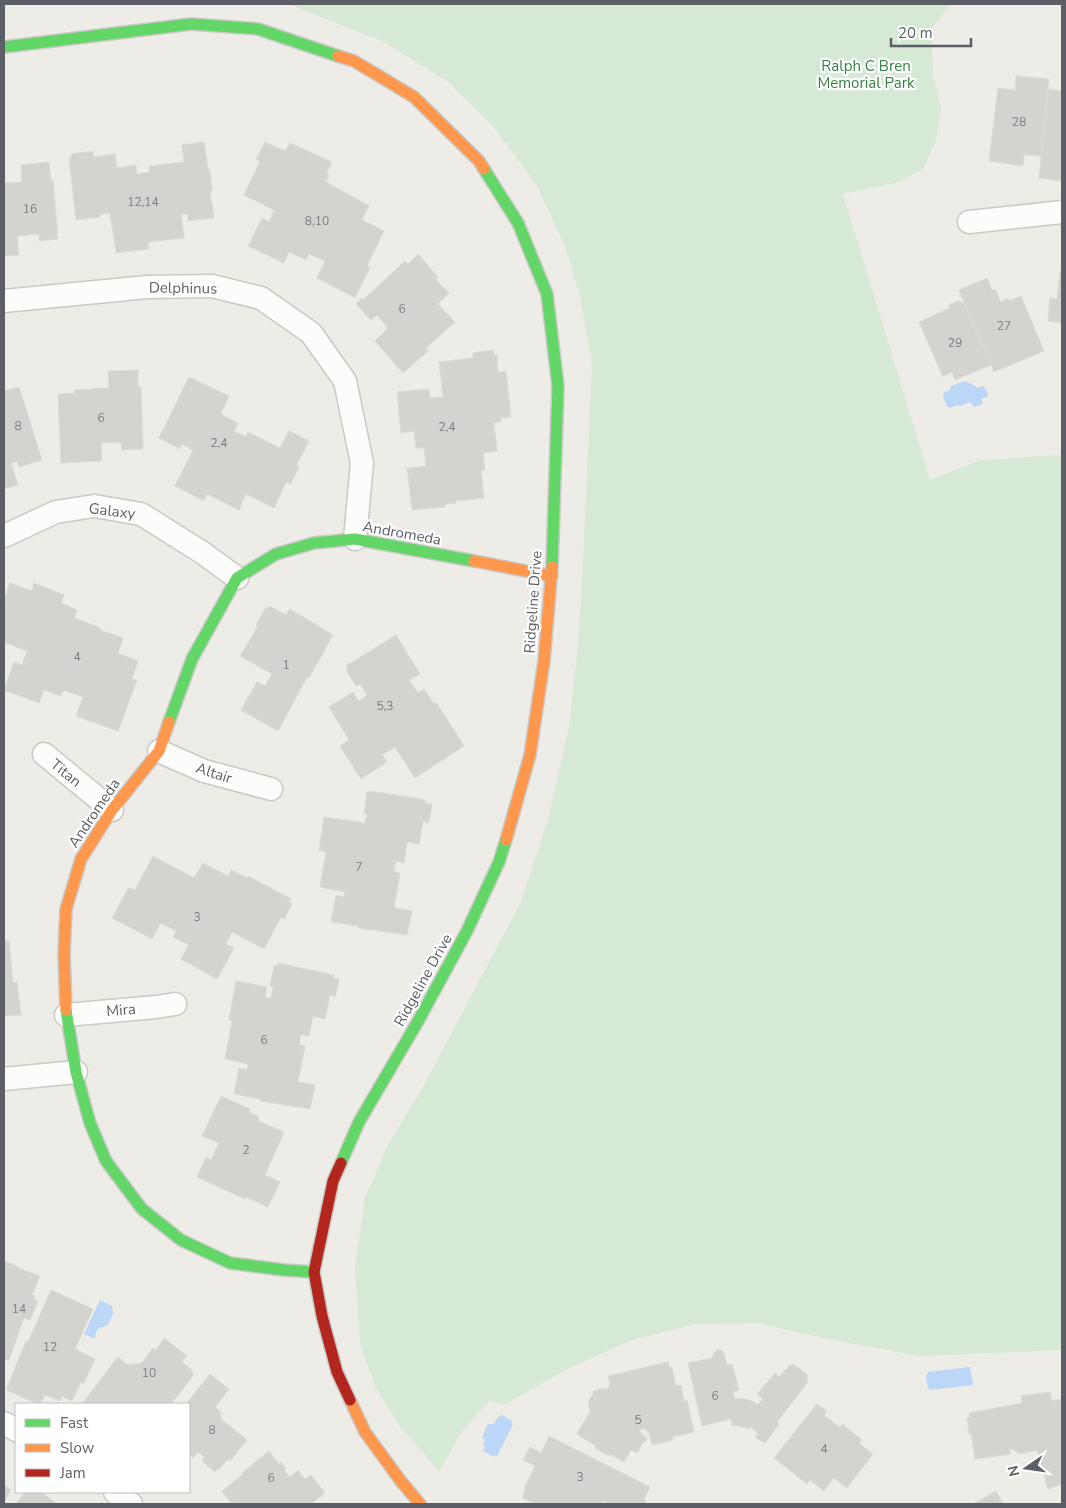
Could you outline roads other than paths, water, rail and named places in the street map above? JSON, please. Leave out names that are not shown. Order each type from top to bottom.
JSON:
[{"type":"street","name":"Ridgeline Drive","points":[[4,47],[191,24],[258,29],[354,61],[414,97],[479,160],[518,223],[547,294],[558,386],[552,576],[544,661],[530,755],[499,862],[467,931],[417,1023],[359,1122],[332,1181],[314,1272],[322,1316],[337,1372],[365,1432],[420,1504]]},
{"type":"street","points":[[969,222],[1062,212]]},
{"type":"street","name":"Delphinus","points":[[4,301],[147,287],[212,286],[261,298],[311,333],[345,381],[362,463],[354,540]]},
{"type":"street","name":"Galaxy","points":[[4,536],[56,512],[94,506],[141,514],[203,553],[237,578]]},
{"type":"street","name":"Andromeda","points":[[314,1272],[284,1270],[230,1262],[181,1240],[142,1209],[106,1161],[90,1123],[76,1072],[66,1015],[64,954],[66,909],[81,859],[112,810],[159,751],[192,659],[237,578],[276,554],[314,543],[354,540],[552,576]]},
{"type":"street","name":"Altair","points":[[159,751],[204,771],[271,789]]},
{"type":"street","name":"Titan","points":[[44,754],[112,810]]},
{"type":"street","name":"Mira","points":[[66,1015],[175,1004]]},
{"type":"street","points":[[4,1079],[76,1072]]},
{"type":"street","points":[[4,1423],[15,1429]]},
{"type":"street","points":[[116,1493],[131,1504]]},
{"type":"water","points":[[965,381],[979,388],[982,386],[985,388],[988,394],[987,397],[981,399],[983,404],[974,407],[970,402],[950,408],[947,406],[943,396],[944,392],[950,390],[951,386]]},
{"type":"water","points":[[100,1300],[112,1306],[113,1314],[107,1326],[101,1327],[98,1330],[95,1339],[84,1334]]},
{"type":"water","points":[[970,1367],[973,1385],[928,1389],[926,1375],[928,1372]]},
{"type":"water","points":[[502,1415],[512,1421],[513,1425],[497,1456],[495,1455],[494,1457],[483,1451],[485,1440],[482,1438],[488,1424],[494,1424],[498,1417]]},
{"type":"park label","name":"Ralph C Bren Memorial Park","points":[[866,74]]}]
